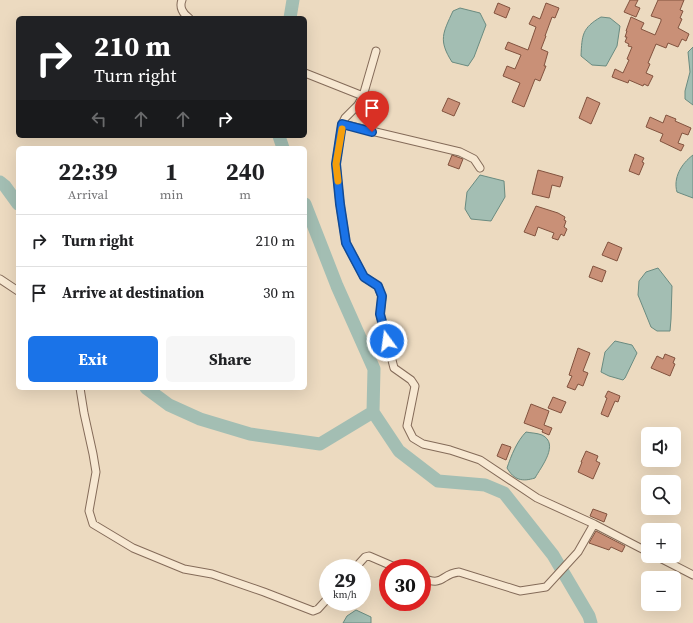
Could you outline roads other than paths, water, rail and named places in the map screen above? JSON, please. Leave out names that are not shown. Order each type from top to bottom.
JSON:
[{"type":"street","points":[[182,0],[180,4],[183,14],[186,16]]},
{"type":"street","points":[[376,51],[363,96],[358,105],[345,118],[342,124],[336,164],[346,243],[364,277],[378,286],[382,296],[380,314],[394,368],[411,380],[415,386],[407,426],[413,438],[423,444],[450,450],[480,460],[537,498],[594,524],[641,548]]},
{"type":"street","points":[[307,74],[363,96]]},
{"type":"street","points":[[342,124],[460,152],[474,159],[480,168]]},
{"type":"street","points":[[0,279],[16,290]]},
{"type":"street","points":[[80,390],[84,413],[94,454],[96,472],[89,511],[93,524],[133,548],[184,569],[212,574],[313,611],[319,608]]},
{"type":"street","points":[[431,581],[436,582],[459,572],[520,591],[546,587],[574,556],[594,524]]},
{"type":"street","points":[[363,559],[369,556],[379,560]]},
{"type":"street","points":[[670,563],[693,575]]},
{"type":"waterway","points":[[290,16],[293,0]]},
{"type":"waterway","points":[[280,138],[282,146]]},
{"type":"waterway","points":[[0,182],[5,186],[16,201]]},
{"type":"waterway","points":[[307,209],[337,286],[374,369],[373,412],[399,451],[438,481],[485,485],[504,493],[553,555],[589,616],[591,623]]},
{"type":"waterway","points":[[149,390],[169,405],[200,419],[250,434],[320,444],[373,412]]}]
